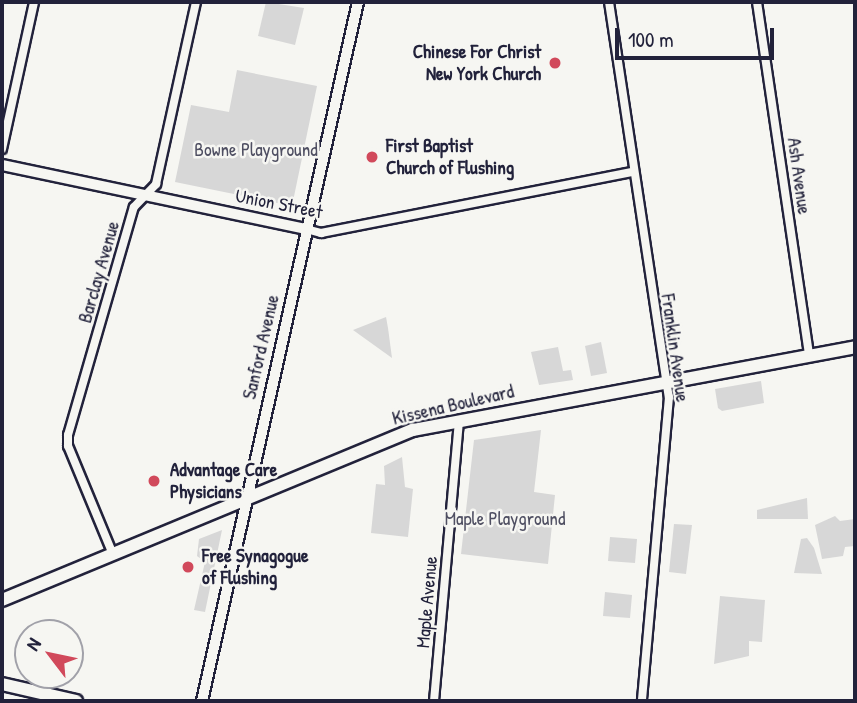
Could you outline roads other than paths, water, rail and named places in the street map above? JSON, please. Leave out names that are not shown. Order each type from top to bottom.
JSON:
[{"type":"main road","name":"Kissena Boulevard","points":[[2,600],[390,438],[459,421],[855,347]]},
{"type":"main road","points":[[2,684],[46,697],[76,701]]},
{"type":"street","points":[[2,149],[34,2]]},
{"type":"street","name":"Barclay Avenue","points":[[112,552],[68,446],[68,435],[134,207],[156,184],[196,2]]},
{"type":"street","name":"Sanford Avenue","points":[[202,701],[358,2]]},
{"type":"street","name":"Franklin Avenue","points":[[609,2],[669,397],[642,701]]},
{"type":"street","name":"Ash Avenue","points":[[757,2],[809,355]]},
{"type":"street","name":"Union Street","points":[[2,165],[321,233],[633,172]]},
{"type":"street","name":"Maple Avenue","points":[[434,701],[459,421]]},
{"type":"place","name":"Chinese For Christ New York Church","points":[[555,63]]},
{"type":"place","name":"First Baptist Church of Flushing","points":[[372,157]]},
{"type":"place","name":"Advantage Care Physicians","points":[[154,481]]},
{"type":"place","name":"Free Synagogue of Flushing","points":[[188,567]]},
{"type":"park label","name":"Bowne Playground","points":[[256,150]]},
{"type":"park label","name":"Maple Playground","points":[[505,519]]}]
